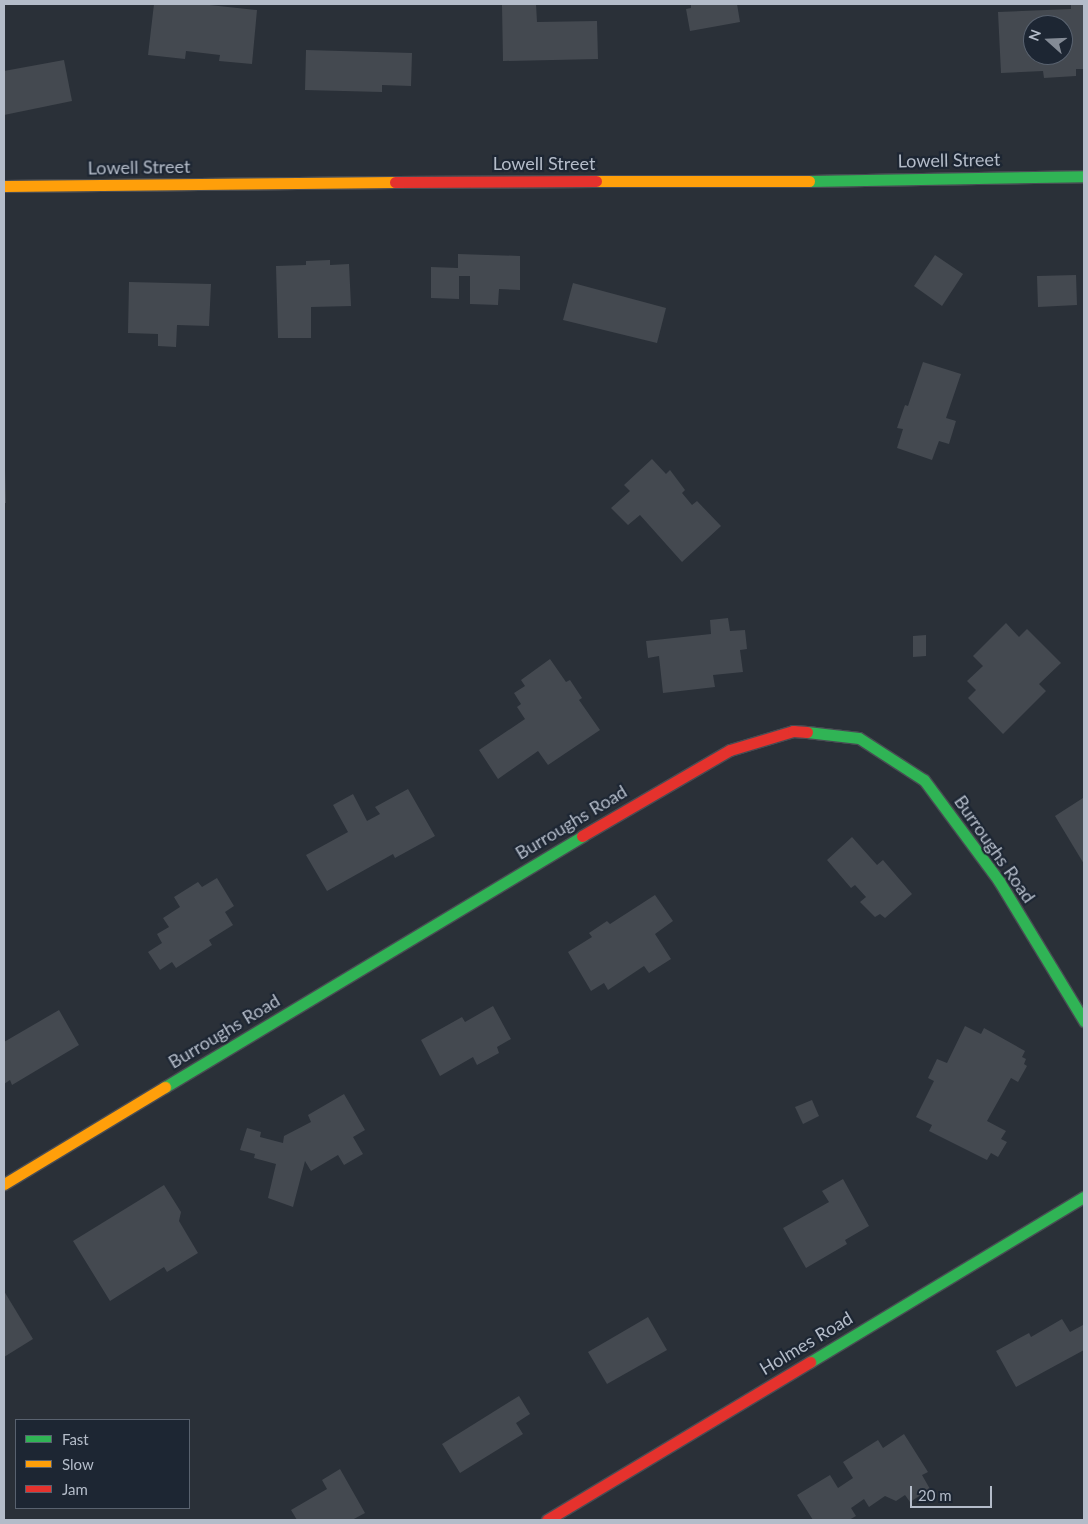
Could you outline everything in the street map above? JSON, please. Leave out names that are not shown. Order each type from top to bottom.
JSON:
[{"type":"street","name":"Lowell Street","points":[[4,186],[528,180],[721,182],[1084,176]]},
{"type":"street","name":"Burroughs Road","points":[[4,1184],[643,799],[730,750],[793,732],[860,738],[924,780],[999,881],[1084,1021]]},
{"type":"street","name":"Holmes Road","points":[[547,1520],[1084,1197]]},
{"type":"building","points":[[154,4],[200,4],[257,10],[252,64],[219,61],[220,55],[186,51],[185,59],[148,55]]},
{"type":"building","points":[[536,4],[537,22],[597,21],[598,59],[503,61],[502,5]]},
{"type":"building","points":[[691,4],[737,4],[740,22],[690,31],[686,9],[691,8]]},
{"type":"building","points":[[1071,4],[1084,4],[1084,69],[1076,69],[1076,76],[1044,78],[1043,71],[1001,73],[998,12],[1071,9]]},
{"type":"building","points":[[306,50],[412,53],[411,86],[382,85],[382,92],[305,90]]},
{"type":"building","points":[[64,60],[72,101],[4,115],[4,71]]},
{"type":"building","points":[[458,254],[520,256],[520,290],[499,289],[498,305],[470,304],[470,276],[459,276],[459,299],[431,298],[431,267],[458,268]]},
{"type":"building","points":[[935,255],[963,274],[942,306],[914,286]]},
{"type":"building","points":[[330,260],[330,265],[349,264],[351,306],[311,307],[311,338],[278,338],[276,266],[306,265],[306,261]]},
{"type":"building","points":[[1076,275],[1077,305],[1038,307],[1037,276]]},
{"type":"building","points":[[129,282],[211,284],[209,326],[177,325],[176,347],[158,346],[158,334],[128,333]]},
{"type":"building","points":[[573,283],[666,308],[657,343],[563,320]]},
{"type":"building","points":[[923,362],[961,374],[946,418],[956,421],[949,444],[939,441],[932,460],[897,448],[903,429],[897,428],[905,405],[908,406]]},
{"type":"building","points":[[652,459],[666,474],[670,470],[685,490],[682,493],[692,505],[697,501],[721,526],[682,562],[640,515],[628,525],[611,508],[630,491],[624,485]]},
{"type":"building","points":[[5,469],[6,503],[4,503]]},
{"type":"building","points":[[728,618],[730,631],[745,630],[747,649],[740,650],[743,672],[713,675],[715,687],[663,693],[659,656],[648,658],[646,641],[711,634],[710,620]]},
{"type":"building","points":[[1006,623],[1019,637],[1027,629],[1061,663],[1039,684],[1046,691],[1003,734],[968,698],[976,690],[967,681],[983,666],[973,656]]},
{"type":"building","points":[[926,635],[926,656],[913,657],[913,636]]},
{"type":"building","points":[[550,659],[566,682],[570,680],[582,698],[579,700],[600,730],[548,765],[538,751],[498,779],[479,750],[525,719],[517,707],[521,704],[514,693],[525,686],[521,680]]},
{"type":"building","points":[[408,789],[435,836],[395,858],[393,854],[327,891],[306,855],[348,832],[333,805],[353,794],[367,821],[380,814],[375,807]]},
{"type":"building","points":[[1083,798],[1084,800],[1084,864],[1055,816]]},
{"type":"building","points":[[852,837],[877,865],[883,860],[912,894],[885,918],[880,914],[875,917],[860,902],[866,897],[855,885],[851,888],[827,860]]},
{"type":"building","points":[[217,878],[234,906],[225,912],[233,925],[209,940],[212,945],[176,968],[172,962],[160,970],[148,952],[162,943],[157,934],[169,927],[163,918],[180,907],[174,897],[198,882],[202,887]]},
{"type":"building","points":[[655,895],[673,921],[655,934],[671,959],[649,973],[644,966],[608,990],[604,983],[591,991],[568,952],[592,937],[589,933],[607,921],[610,924]]},
{"type":"building","points":[[493,1006],[511,1039],[497,1047],[499,1053],[477,1065],[473,1057],[440,1076],[421,1040],[462,1017],[465,1022]]},
{"type":"building","points":[[59,1010],[79,1045],[12,1085],[10,1080],[4,1084],[4,1042]]},
{"type":"building","points":[[965,1026],[981,1034],[984,1028],[1025,1051],[1022,1057],[1026,1059],[1024,1064],[1027,1066],[1018,1082],[1011,1078],[987,1121],[1006,1131],[1001,1139],[1007,1142],[998,1157],[991,1153],[987,1160],[929,1131],[932,1125],[916,1117],[934,1081],[928,1078],[937,1059],[947,1063]]},
{"type":"building","points":[[344,1094],[365,1130],[353,1137],[363,1154],[344,1165],[338,1155],[311,1171],[305,1161],[293,1207],[268,1198],[276,1164],[254,1158],[255,1154],[240,1150],[247,1128],[261,1132],[260,1137],[283,1143],[284,1136],[311,1122],[308,1115]]},
{"type":"building","points":[[812,1100],[819,1116],[803,1124],[795,1107]]},
{"type":"building","points":[[843,1179],[869,1226],[845,1240],[847,1244],[806,1268],[783,1228],[829,1202],[822,1191]]},
{"type":"building","points":[[164,1185],[181,1212],[179,1221],[198,1253],[167,1272],[164,1267],[110,1301],[73,1241]]},
{"type":"building","points":[[4,1291],[33,1339],[4,1357]]},
{"type":"building","points":[[648,1317],[667,1350],[607,1384],[588,1352]]},
{"type":"building","points":[[1062,1319],[1070,1332],[1083,1325],[1084,1350],[1016,1387],[996,1351],[1029,1333],[1031,1337]]},
{"type":"building","points":[[519,1396],[530,1414],[516,1423],[523,1434],[460,1473],[442,1444]]},
{"type":"building","points":[[904,1434],[928,1472],[922,1475],[930,1489],[910,1502],[905,1495],[896,1501],[885,1496],[869,1507],[864,1499],[851,1508],[856,1516],[849,1520],[813,1520],[797,1495],[830,1475],[838,1488],[853,1478],[843,1462],[878,1440],[883,1448]]},
{"type":"building","points":[[340,1469],[365,1513],[352,1520],[297,1520],[291,1510],[327,1489],[322,1480]]},
{"type":"traffic: fast","points":[[809,181],[1084,176]]},
{"type":"traffic: fast","points":[[807,732],[859,738],[924,780],[999,881],[1084,1021]]},
{"type":"traffic: fast","points":[[165,1087],[582,836]]},
{"type":"traffic: fast","points":[[810,1362],[1084,1197]]},
{"type":"traffic: slow","points":[[596,181],[809,181]]},
{"type":"traffic: slow","points":[[4,186],[395,182]]},
{"type":"traffic: slow","points":[[4,1184],[165,1087]]},
{"type":"traffic: jam","points":[[395,182],[596,181]]},
{"type":"traffic: jam","points":[[582,836],[730,750],[793,731],[807,732]]},
{"type":"traffic: jam","points":[[547,1520],[810,1362]]}]
